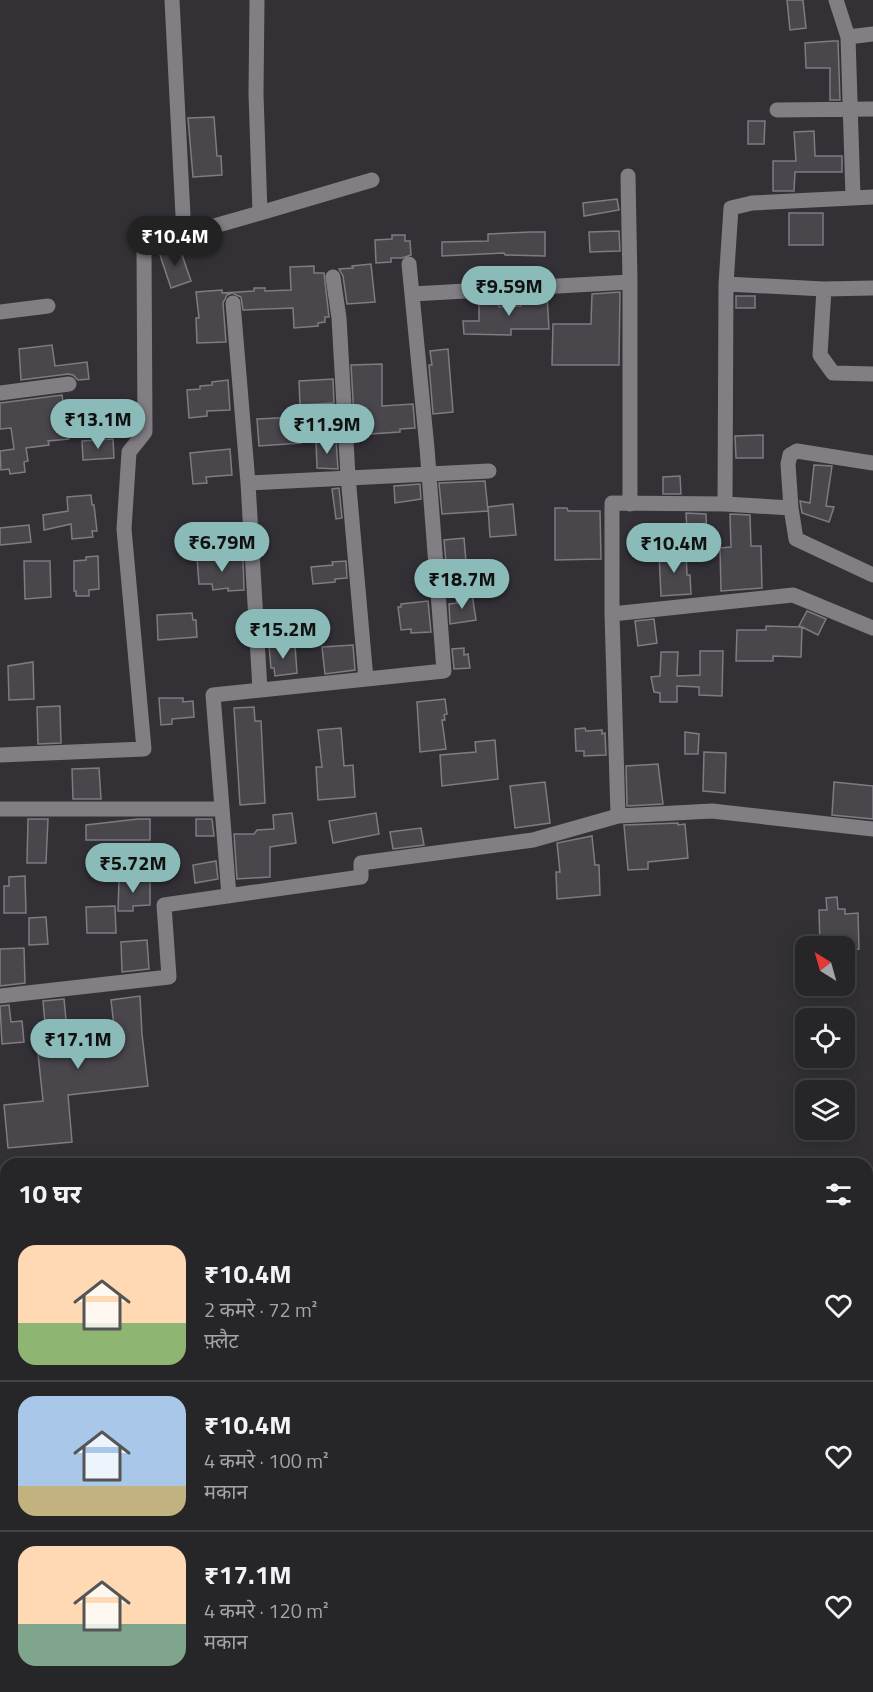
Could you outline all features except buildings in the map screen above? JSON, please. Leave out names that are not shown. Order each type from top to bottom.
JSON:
[{"type":"street","points":[[172,0],[183,235]]},
{"type":"street","points":[[257,0],[256,94],[260,213]]},
{"type":"street","points":[[836,0],[848,37],[853,197]]},
{"type":"street","points":[[848,37],[873,34]]},
{"type":"street","points":[[777,110],[873,109]]},
{"type":"street","points":[[628,176],[630,504]]},
{"type":"street","points":[[0,755],[144,749],[124,529],[129,452],[145,432],[144,246],[372,180]]},
{"type":"street","points":[[726,504],[726,284],[731,208],[752,203],[873,197]]},
{"type":"street","points":[[229,896],[213,695],[444,671],[429,473],[409,264]]},
{"type":"street","points":[[333,277],[339,318],[348,476],[366,679]]},
{"type":"street","points":[[412,294],[630,282]]},
{"type":"street","points":[[726,284],[824,289],[873,288]]},
{"type":"street","points":[[824,289],[820,355],[833,374],[873,374]]},
{"type":"street","points":[[233,303],[248,483],[260,690]]},
{"type":"street","points":[[0,312],[48,306]]},
{"type":"street","points":[[0,393],[69,384]]},
{"type":"street","points":[[873,463],[797,451],[790,455],[788,464],[796,539],[873,575]]},
{"type":"street","points":[[248,483],[348,476],[489,471]]},
{"type":"street","points":[[618,816],[612,614],[612,503],[726,504],[791,508]]},
{"type":"street","points":[[612,614],[793,595],[873,628]]},
{"type":"street","points":[[0,809],[222,809]]},
{"type":"street","points":[[0,996],[168,977],[164,905],[361,877],[361,863],[534,840],[618,816],[712,811],[873,830]]}]
